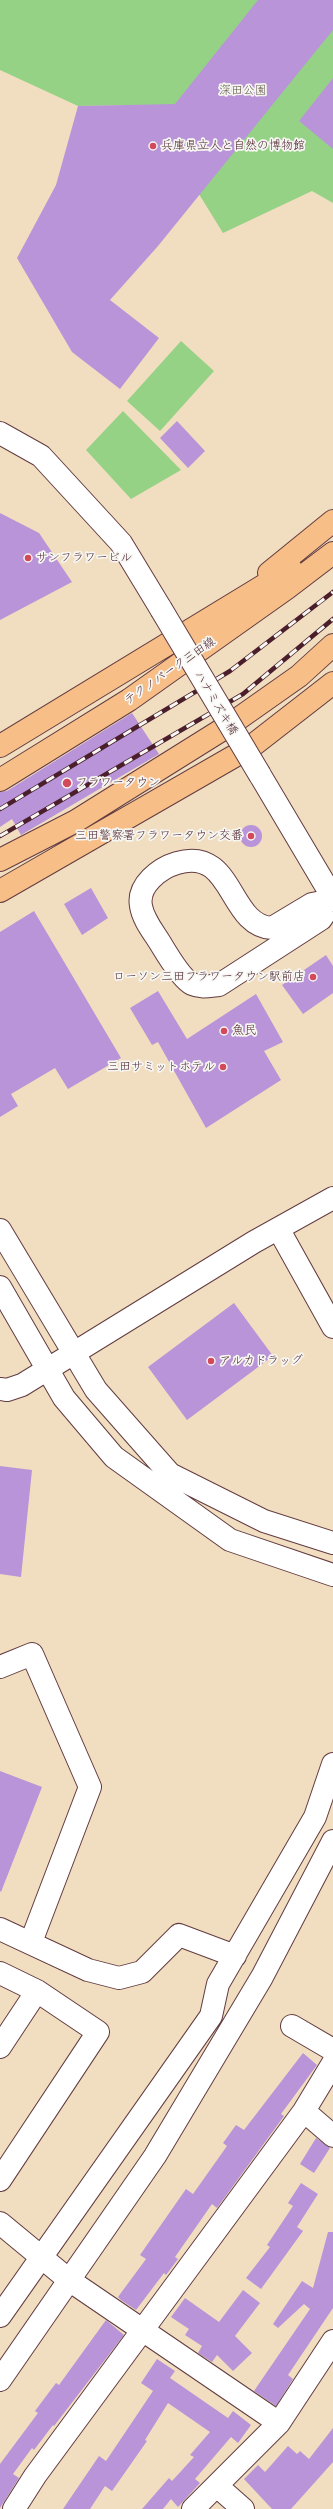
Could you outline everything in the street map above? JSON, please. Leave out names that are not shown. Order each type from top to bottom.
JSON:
[{"type":"main road","points":[[220,613],[333,521]]},
{"type":"main road","points":[[0,746],[333,544]]},
{"type":"main road","name":"テクノパーク三田線","points":[[0,780],[129,700],[287,588],[333,553]]},
{"type":"main road","points":[[0,860],[76,822],[228,726],[299,676],[333,645]]},
{"type":"main road","points":[[224,762],[333,661]]},
{"type":"main road","points":[[0,890],[252,746],[333,683]]},
{"type":"street","name":"ハナミズキ橋","points":[[0,433],[42,456],[121,542],[333,900]]},
{"type":"street","points":[[187,861],[201,862],[218,871],[246,912],[264,927],[272,928],[312,904],[333,900],[321,919],[219,985],[203,987],[191,984],[170,959],[143,914],[140,905],[147,882],[161,871],[187,861]]},
{"type":"street","points":[[0,1389],[7,1390],[22,1385],[254,1242],[279,1230],[333,1198]]},
{"type":"street","points":[[0,1230],[96,1390],[170,1474],[264,1521],[333,1544]]},
{"type":"street","points":[[279,1230],[333,1327]]},
{"type":"street","points":[[0,1287],[64,1398],[114,1457],[230,1540],[333,1574]]},
{"type":"street","points":[[0,1667],[32,1654],[90,1787],[31,1942]]},
{"type":"street","points":[[0,2316],[211,2016],[218,1984],[315,1817],[333,1764]]},
{"type":"street","points":[[0,2380],[155,2156],[262,1977],[333,1840]]},
{"type":"street","points":[[0,1929],[31,1942],[88,1970],[119,1978],[142,1972],[179,1934],[235,1956]]},
{"type":"street","points":[[0,1972],[37,1991],[98,2032],[0,2180]]},
{"type":"street","points":[[0,2047],[37,1991]]},
{"type":"street","points":[[292,2026],[333,2050]]},
{"type":"street","points":[[14,2509],[35,2476],[304,2112],[333,2063]]},
{"type":"street","points":[[304,2112],[333,2136]]},
{"type":"street","points":[[0,2223],[69,2280],[142,2332],[279,2423]]},
{"type":"street","points":[[193,2509],[279,2423],[333,2341]]},
{"type":"street","points":[[217,2486],[243,2509]]},
{"type":"green space","name":"深田公園","points":[[0,0],[333,0],[333,203],[312,191],[223,233],[144,105],[78,106],[0,70]]},
{"type":"green space","points":[[181,341],[214,371],[160,431],[127,401]]},
{"type":"green space","points":[[123,411],[181,470],[131,499],[86,450]]},
{"type":"building","name":"兵庫県立人と自然の博物館","points":[[258,0],[333,0],[333,30],[158,246],[110,300],[159,338],[120,389],[72,352],[17,258],[56,185],[78,106],[175,104]]},
{"type":"building","points":[[333,78],[333,149],[299,121]]},
{"type":"building","points":[[177,421],[205,451],[188,468],[160,438]]},
{"type":"building","name":"サンフラワービル","points":[[0,513],[39,533],[72,582],[0,620]]},
{"type":"building","points":[[132,713],[159,754],[21,835],[12,819],[0,827],[0,792],[7,791]]},
{"type":"building","points":[[251,825],[259,828],[262,836],[259,844],[251,847],[243,844],[240,836],[243,828]]},
{"type":"building","points":[[91,888],[108,918],[82,935],[64,904]]},
{"type":"building","points":[[34,911],[121,1058],[68,1089],[55,1068],[11,1094],[18,1106],[0,1117],[0,932]]},
{"type":"building","name":"ローソン三田フラワータウン駅前店","points":[[326,955],[333,966],[333,993],[303,1014],[282,985]]},
{"type":"building","name":"三田サミットホテル","points":[[158,991],[187,1039],[256,994],[283,1042],[264,1051],[281,1080],[206,1128],[158,1042],[152,1045],[130,1008]]},
{"type":"building","name":"アルカドラッグ","points":[[234,1303],[273,1356],[187,1420],[148,1367]]},
{"type":"building","points":[[0,1466],[32,1470],[21,1577],[0,1574]]},
{"type":"building","points":[[0,1771],[42,1787],[1,1892],[0,1891]]},
{"type":"building","points":[[303,2053],[317,2065],[281,2114],[284,2116],[217,2208],[212,2204],[175,2257],[178,2259],[166,2275],[164,2273],[136,2310],[121,2300],[118,2297],[146,2259],[140,2255],[186,2189],[193,2194],[227,2146],[223,2143],[236,2125],[244,2130]]},
{"type":"building","points":[[316,2138],[330,2148],[314,2173],[300,2164]]},
{"type":"building","points":[[301,2183],[318,2194],[297,2227],[303,2231],[261,2289],[246,2278],[270,2247],[267,2245],[293,2206],[288,2203]]},
{"type":"building","points":[[328,2232],[333,2232],[333,2308],[288,2375],[293,2379],[276,2406],[254,2391],[310,2309],[304,2304],[278,2328],[273,2324],[302,2281],[313,2288]]},
{"type":"building","points":[[243,2290],[260,2303],[235,2336],[252,2353],[233,2371],[217,2355],[212,2362],[198,2353],[202,2346],[185,2335],[189,2329],[171,2317],[185,2298],[219,2322]]},
{"type":"building","points":[[106,2320],[124,2335],[54,2426],[53,2425],[34,2450],[32,2448],[13,2474],[19,2478],[0,2508],[0,2464],[38,2413],[35,2411],[56,2383],[59,2385]]},
{"type":"building","points":[[157,2359],[175,2371],[170,2378],[228,2418],[233,2411],[251,2425],[238,2443],[231,2437],[195,2479],[200,2483],[178,2507],[171,2499],[163,2509],[142,2509],[169,2478],[172,2481],[194,2457],[190,2455],[210,2432],[168,2403],[145,2440],[147,2441],[112,2491],[105,2486],[90,2509],[63,2509],[99,2456],[106,2461],[153,2391],[141,2383]]},
{"type":"building","points":[[333,2428],[333,2462],[291,2509],[272,2509],[244,2479],[258,2465],[265,2472],[288,2446],[297,2454],[300,2451],[309,2459]]},
{"type":"railway","points":[[0,809],[230,671],[333,592]]},
{"type":"railway","points":[[0,836],[243,694],[333,619]]},
{"type":"place","name":"兵庫県立人と自然の博物館","points":[[153,146]]},
{"type":"place","name":"サンフラワービル","points":[[28,558]]},
{"type":"place","name":"フラワータウン","points":[[67,783]]},
{"type":"place","name":"三田警察署フラワータウン交番","points":[[251,836]]},
{"type":"place","name":"ローソン三田フラワータウン駅前店","points":[[313,977]]},
{"type":"place","name":"魚民","points":[[224,1031]]},
{"type":"place","name":"三田サミットホテル","points":[[223,1067]]},
{"type":"place","name":"アルカドラッグ","points":[[211,1361]]}]
